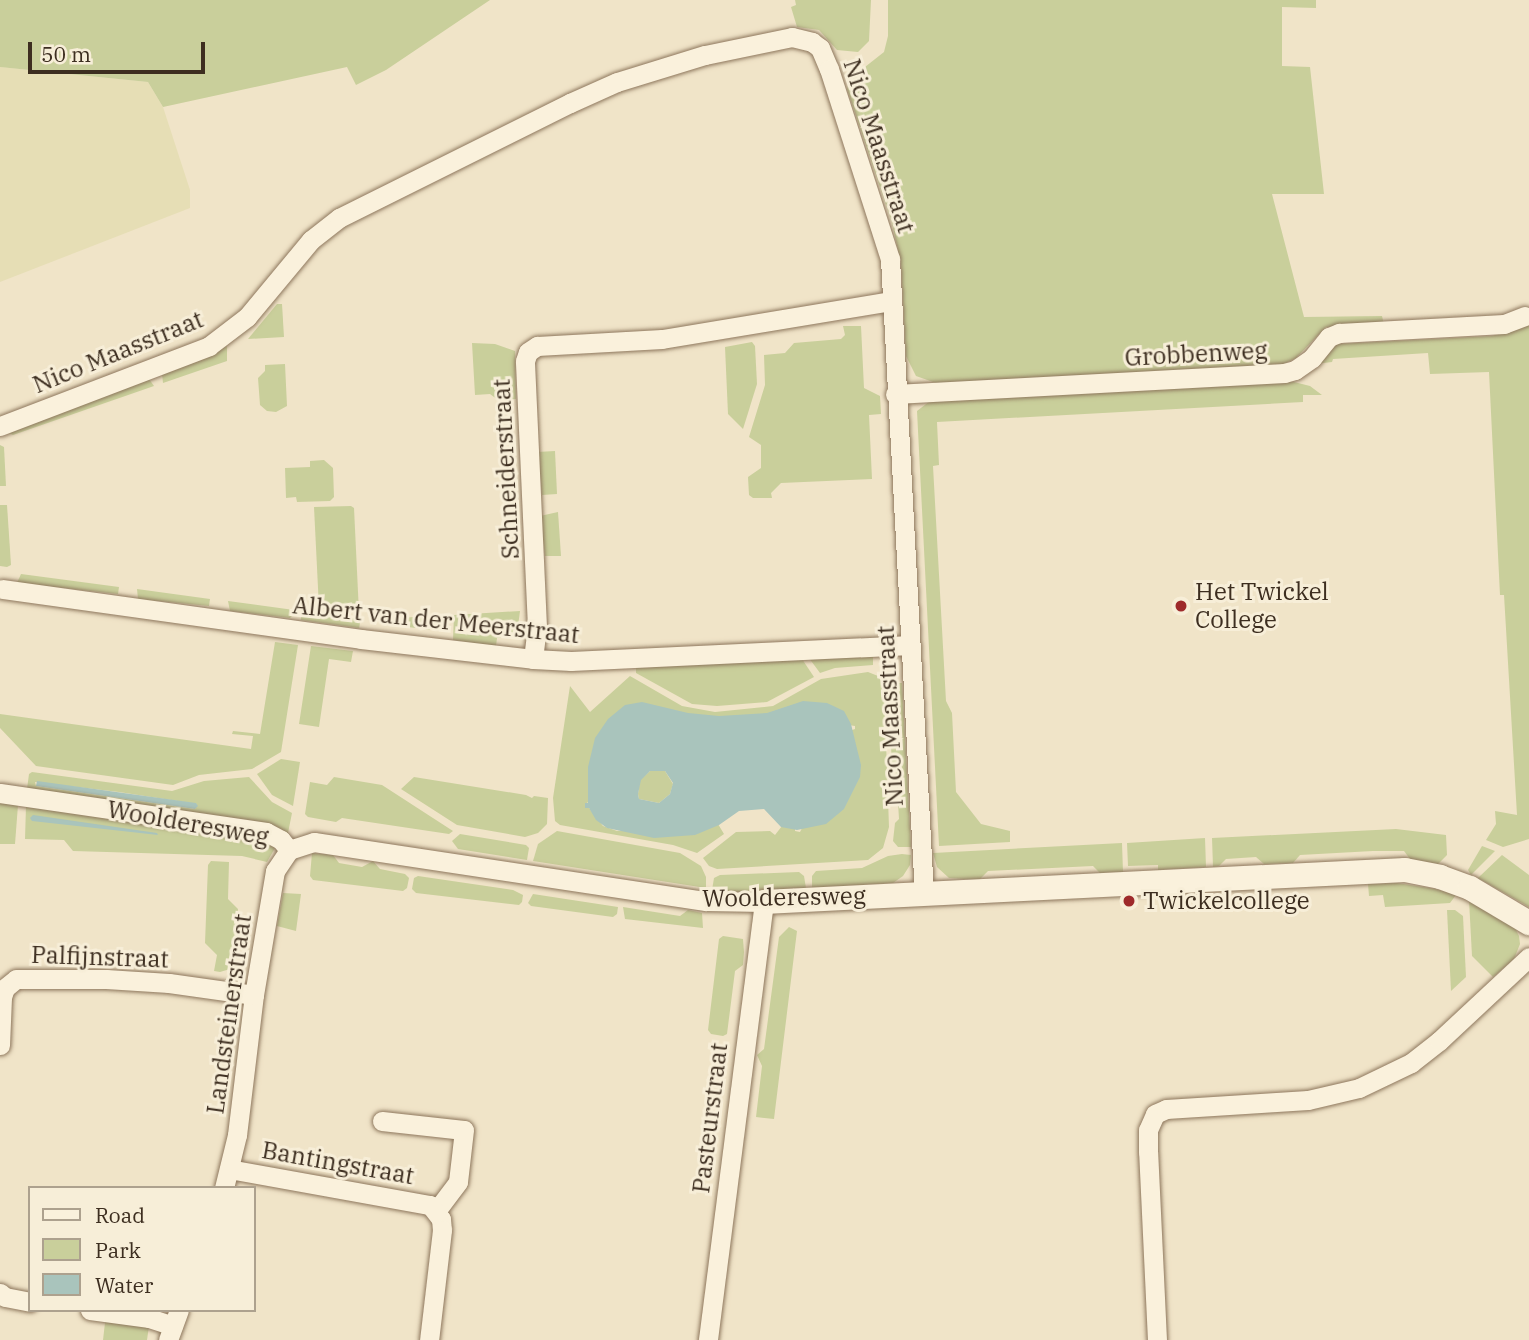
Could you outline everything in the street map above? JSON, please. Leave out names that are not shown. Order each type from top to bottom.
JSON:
[{"type":"street","name":"Nico Maasstraat","points":[[0,426],[209,346],[247,317],[311,240],[340,218],[570,103],[617,82],[705,55],[792,37],[812,42],[820,48],[830,69],[884,235],[892,300],[924,894]]},
{"type":"street","name":"Schneiderstraat","points":[[533,659],[537,626],[526,361],[528,352],[537,346],[662,339],[892,300]]},
{"type":"street","name":"Grobbenweg","points":[[895,394],[1284,373],[1312,358],[1329,337],[1339,333],[1504,324],[1525,316]]},
{"type":"street","name":"Albert van der Meerstraat","points":[[1,589],[361,639],[533,659],[571,661],[911,645]]},
{"type":"street","name":"Woolderesweg","points":[[0,793],[266,832],[281,840],[289,850],[314,842],[706,901],[764,902],[1405,870],[1440,877],[1471,888],[1529,923]]},
{"type":"street","name":"Landsteinerstraat","points":[[227,1178],[237,1135],[254,995],[275,871],[289,850]]},
{"type":"street","name":"Pasteurstraat","points":[[708,1340],[764,902]]},
{"type":"street","points":[[1157,1340],[1147,1152],[1148,1130],[1155,1114],[1166,1109],[1308,1100],[1359,1088],[1410,1063],[1439,1041],[1529,957]]},
{"type":"street","name":"Palfijnstraat","points":[[0,1045],[2,997],[5,988],[16,979],[156,982],[254,995]]},
{"type":"street","name":"Bantingstraat","points":[[382,1122],[464,1130],[458,1182],[436,1211]]},
{"type":"street","name":"Bantingstraat","points":[[227,1178],[418,1201],[436,1211],[441,1219],[442,1230],[429,1340]]},
{"type":"street","points":[[0,1293],[5,1297],[28,1302]]},
{"type":"street","points":[[105,1312],[149,1318],[173,1325]]},
{"type":"shaded area","points":[[0,67],[148,82],[163,107],[190,190],[190,208],[0,282]]},
{"type":"green space","points":[[0,0],[490,0],[386,70],[356,85],[347,67],[163,107],[148,82],[0,67]]},
{"type":"green space","points":[[795,0],[871,0],[869,41],[858,52],[837,50],[819,30],[797,27],[791,7],[796,5]]},
{"type":"green space","points":[[888,0],[1316,0],[1316,8],[1282,7],[1282,66],[1310,67],[1324,194],[1272,194],[1304,317],[1382,316],[1384,325],[1326,327],[1296,358],[1282,365],[936,383],[916,376],[906,356],[901,264],[892,223],[847,89],[851,78],[884,52],[888,36]]},
{"type":"green space","points":[[277,304],[282,304],[284,337],[248,339]]},
{"type":"green space","points":[[1529,325],[1529,839],[1503,847],[1486,840],[1496,824],[1495,811],[1517,815],[1504,595],[1500,595],[1489,372],[1430,374],[1428,353],[1333,359],[1332,362],[1315,364],[1337,344],[1492,336]]},
{"type":"green space","points":[[843,326],[861,326],[864,388],[880,396],[881,414],[869,415],[872,479],[781,483],[771,493],[772,498],[753,498],[749,495],[748,477],[761,468],[761,445],[749,437],[765,385],[764,355],[785,353],[794,343],[841,339],[845,335]]},
{"type":"green space","points":[[752,342],[755,346],[757,384],[743,429],[728,414],[725,347]]},
{"type":"green space","points":[[472,343],[495,344],[515,351],[516,399],[498,400],[490,394],[475,395]]},
{"type":"green space","points":[[227,346],[227,361],[163,383],[162,374],[196,362]]},
{"type":"green space","points":[[285,364],[287,406],[276,412],[267,411],[260,405],[258,378],[265,371],[265,365]]},
{"type":"green space","points":[[149,379],[154,386],[13,435],[9,433],[8,427]]},
{"type":"green space","points":[[1290,381],[1310,386],[1322,395],[1303,395],[1303,402],[937,422],[939,465],[933,466],[946,701],[952,713],[956,792],[981,824],[1010,831],[1010,842],[939,846],[917,411],[930,401]]},
{"type":"green space","points":[[0,445],[4,447],[6,486],[0,486]]},
{"type":"green space","points":[[555,451],[557,494],[542,495],[537,452]]},
{"type":"green space","points":[[324,460],[333,468],[334,497],[330,501],[297,502],[296,497],[286,498],[285,468],[310,467],[310,461]]},
{"type":"green space","points":[[0,505],[7,505],[11,565],[7,567],[0,566]]},
{"type":"green space","points":[[314,507],[354,508],[359,613],[319,608]]},
{"type":"green space","points":[[558,512],[561,556],[545,556],[540,516]]},
{"type":"green space","points":[[21,574],[119,587],[118,594],[17,583]]},
{"type":"green space","points":[[137,589],[210,599],[209,606],[138,599]]},
{"type":"green space","points":[[228,601],[294,610],[290,618],[230,611]]},
{"type":"green space","points":[[302,611],[360,619],[359,628],[301,620]]},
{"type":"green space","points":[[520,611],[517,634],[497,638],[496,646],[453,640],[454,615]]},
{"type":"green space","points":[[432,616],[430,630],[380,623],[380,619]]},
{"type":"green space","points":[[275,642],[298,645],[281,752],[252,769],[199,775],[173,785],[36,766],[0,728],[0,714],[251,749],[253,736],[232,734],[233,731],[260,734]]},
{"type":"green space","points":[[311,646],[353,651],[351,662],[329,659],[319,727],[299,724]]},
{"type":"green space","points":[[873,655],[873,665],[835,668],[820,673],[809,658]]},
{"type":"green space","points":[[802,659],[814,677],[767,702],[717,706],[692,704],[636,673],[636,668]]},
{"type":"green space","points":[[868,672],[878,676],[884,685],[889,827],[883,848],[868,860],[717,869],[709,866],[703,858],[736,832],[770,831],[775,835],[782,826],[795,827],[795,831],[800,832],[852,730],[855,729],[855,726],[775,714],[728,719],[585,804],[585,808],[589,808],[603,826],[617,831],[718,824],[724,834],[697,853],[673,845],[560,825],[555,821],[553,798],[570,686],[590,712],[630,676],[682,706],[715,712],[773,706],[821,679]]},
{"type":"green space","points":[[888,683],[902,683],[911,847],[898,847],[893,841],[895,823],[899,819],[896,770],[892,766]]},
{"type":"green space","points":[[281,759],[300,762],[293,806],[272,795],[257,774]]},
{"type":"green space","points":[[650,771],[665,771],[673,784],[670,794],[659,803],[639,799],[640,780]]},
{"type":"green space","points":[[32,772],[172,791],[204,781],[249,777],[272,802],[292,813],[288,833],[266,826],[27,789],[29,774]],"holes":[[[35,782],[197,804],[195,809],[36,786]]]},
{"type":"green space","points":[[334,777],[382,785],[453,831],[449,834],[342,818],[336,822],[308,817],[305,814],[310,782],[327,785]]},
{"type":"green space","points":[[414,777],[532,798],[548,798],[547,824],[538,833],[525,837],[457,825],[401,789]]},
{"type":"green space","points":[[0,802],[18,805],[15,844],[0,844]]},
{"type":"green space","points":[[26,806],[263,840],[275,848],[267,862],[242,856],[73,851],[64,840],[25,839]]},
{"type":"green space","points":[[1396,829],[1446,835],[1447,855],[1438,864],[1410,859],[1404,851],[1373,851],[1300,855],[1293,863],[1264,864],[1256,857],[1226,859],[1219,866],[1213,867],[1212,838]]},
{"type":"green space","points":[[557,831],[680,853],[701,866],[706,877],[706,888],[533,861],[538,844]]},
{"type":"green space","points":[[460,834],[526,845],[529,848],[527,860],[458,849],[452,841]]},
{"type":"green space","points":[[1205,838],[1206,867],[1158,870],[1158,865],[1128,866],[1127,843]]},
{"type":"green space","points":[[1122,843],[1123,872],[1100,873],[1093,866],[988,871],[979,880],[949,878],[937,867],[933,853]]},
{"type":"green space","points":[[1482,846],[1495,851],[1471,875],[1468,870]]},
{"type":"green space","points":[[312,853],[333,855],[339,863],[362,867],[373,861],[380,869],[405,874],[409,878],[407,888],[403,891],[313,880],[310,876]]},
{"type":"green space","points":[[911,855],[910,865],[903,876],[893,883],[812,888],[812,876],[816,871],[862,868],[888,856]]},
{"type":"green space","points":[[1502,855],[1529,875],[1529,907],[1478,878]]},
{"type":"green space","points":[[211,861],[229,862],[228,899],[238,909],[230,969],[220,972],[214,971],[217,955],[205,943],[208,865]]},
{"type":"green space","points":[[799,872],[804,876],[806,888],[738,892],[712,890],[714,878],[720,875]]},
{"type":"green space","points":[[418,876],[513,890],[523,895],[522,902],[519,905],[416,893],[412,889],[414,878]]},
{"type":"green space","points":[[1397,883],[1456,895],[1450,903],[1385,907],[1383,895],[1369,896],[1368,884]]},
{"type":"green space","points":[[283,893],[301,894],[296,931],[277,926]]},
{"type":"green space","points":[[533,894],[618,907],[617,914],[613,917],[531,906],[528,903]]},
{"type":"green space","points":[[1469,900],[1515,928],[1519,936],[1520,944],[1514,959],[1493,977],[1472,956]]},
{"type":"green space","points":[[623,907],[680,916],[688,910],[702,913],[703,928],[625,919]]},
{"type":"green space","points":[[1447,910],[1455,910],[1463,916],[1466,977],[1451,991]]},
{"type":"green space","points":[[789,927],[797,931],[774,1119],[756,1117],[762,1066],[757,1055],[764,1049],[779,937]]},
{"type":"green space","points":[[723,936],[743,939],[744,952],[743,965],[735,971],[727,1034],[723,1036],[711,1034],[708,1030],[719,939]]},
{"type":"green space","points":[[106,1314],[149,1326],[147,1340],[103,1340]]},
{"type":"water","points":[[803,701],[827,703],[844,711],[851,724],[861,765],[860,777],[844,809],[826,824],[797,830],[781,827],[764,809],[739,811],[719,825],[695,835],[654,838],[607,828],[596,820],[589,808],[585,808],[585,803],[588,803],[588,767],[595,738],[608,719],[625,705],[642,702],[688,713],[719,716],[767,713]],"holes":[[[650,771],[665,771],[673,783],[670,794],[659,803],[639,799],[641,780]]]},
{"type":"water","points":[[37,781],[196,803],[198,806],[195,809],[36,786]]},
{"type":"water","points":[[33,815],[158,835],[32,821],[30,818]]},
{"type":"place","name":"Het Twickel College","points":[[1181,606]]},
{"type":"place","name":"Twickelcollege","points":[[1129,901]]}]
